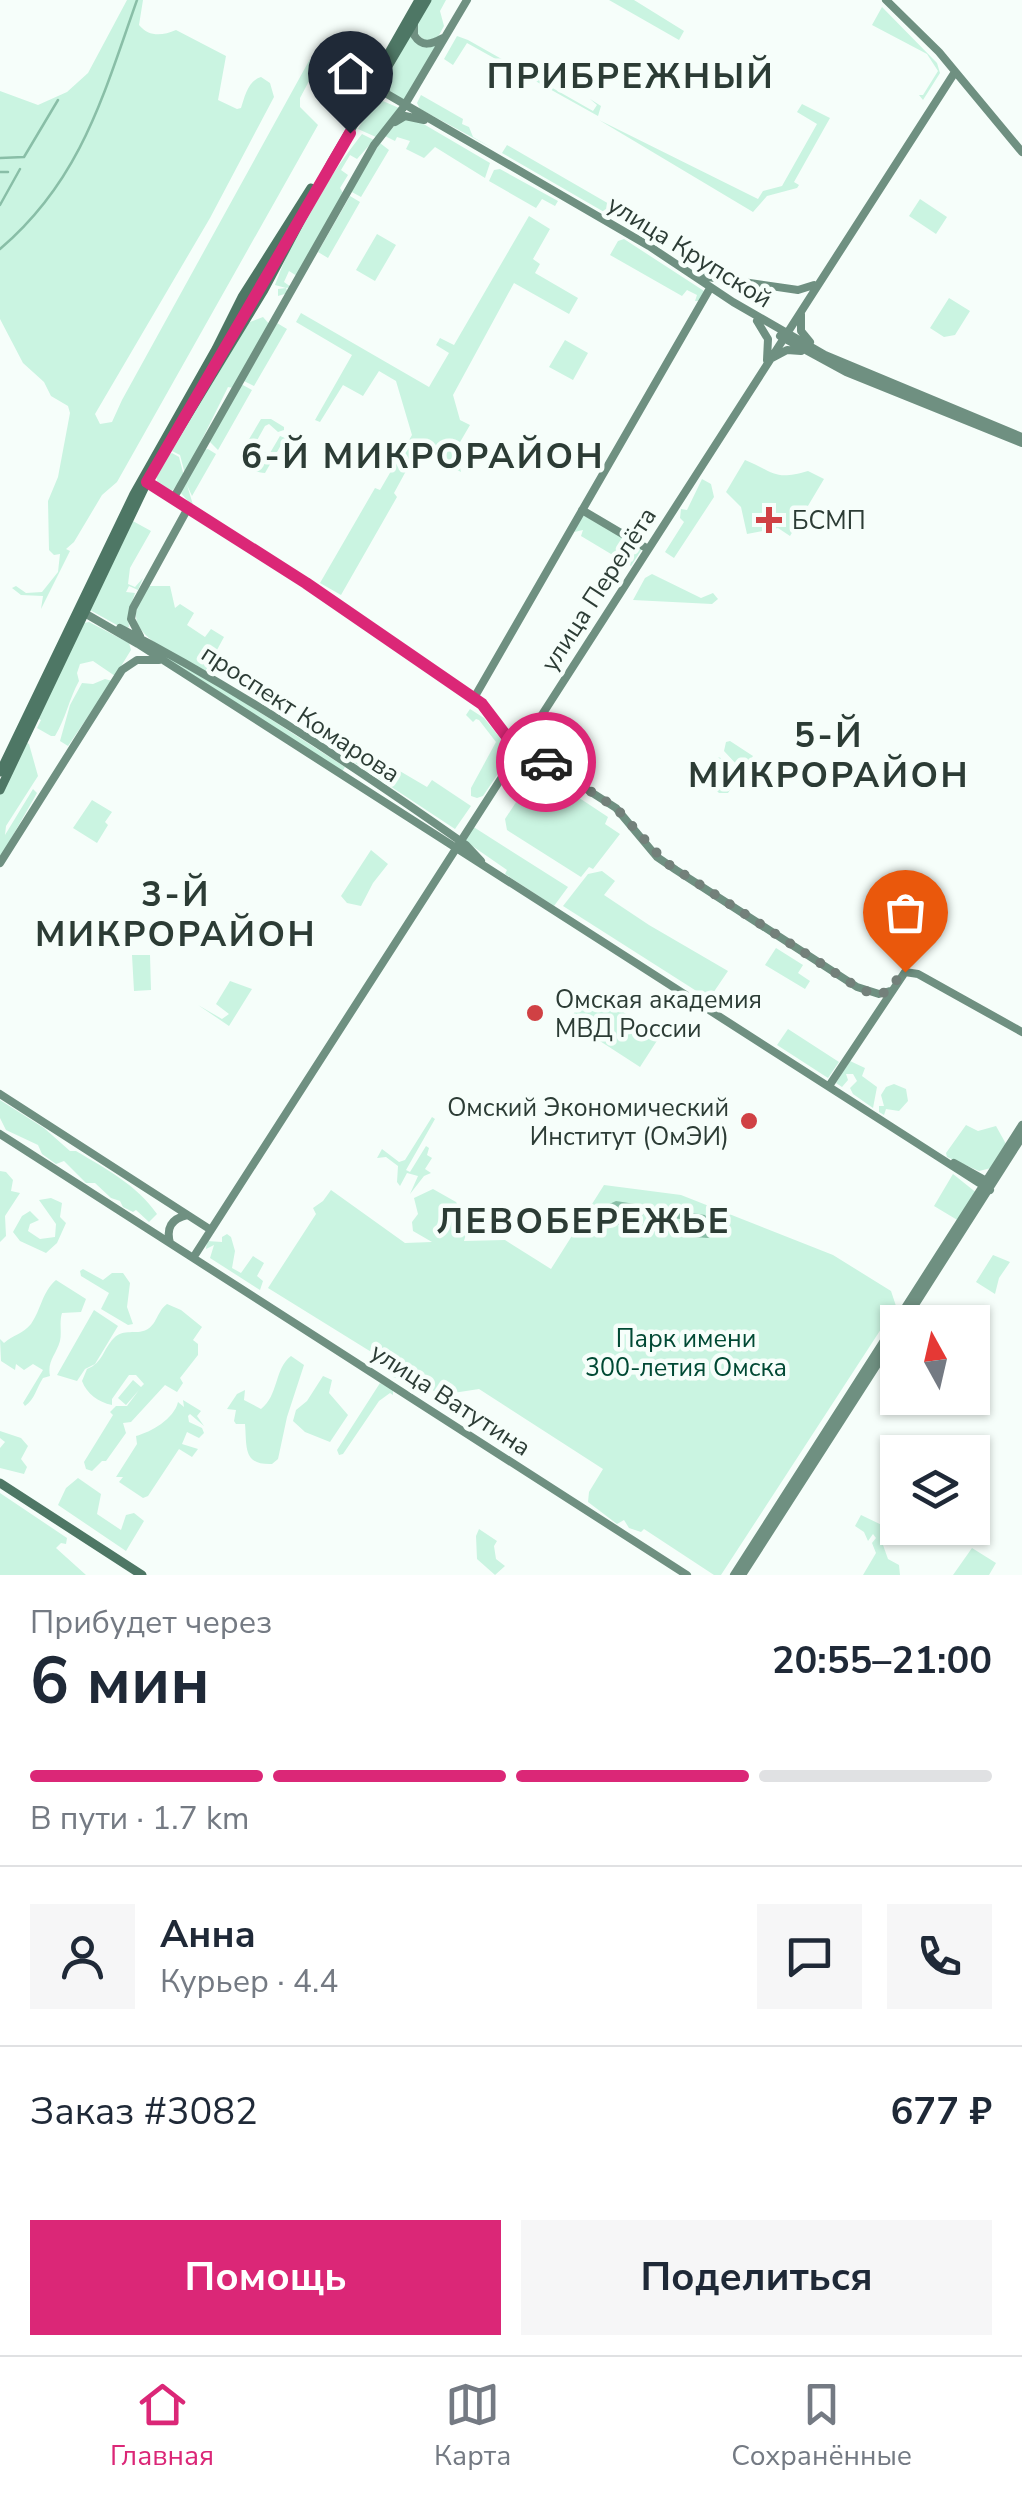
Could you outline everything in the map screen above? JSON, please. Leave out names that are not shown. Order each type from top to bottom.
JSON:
[{"type":"main road","points":[[423,0],[413,32],[421,42],[431,44],[446,35]]},
{"type":"main road","points":[[0,790],[144,480],[220,351],[264,290],[283,242],[423,0]]},
{"type":"main road","points":[[174,499],[347,191],[404,107],[467,0]]},
{"type":"main road","points":[[886,0],[955,72],[1022,152]]},
{"type":"main road","points":[[283,242],[417,17]]},
{"type":"main road","points":[[396,54],[383,89],[404,107]]},
{"type":"main road","name":"улица Перелёта","points":[[211,1230],[955,72]]},
{"type":"main road","points":[[420,80],[415,102],[423,118]]},
{"type":"main road","name":"улица Крупской","points":[[366,105],[379,96],[404,107],[683,268],[807,352],[867,381],[949,408]]},
{"type":"main road","points":[[387,127],[406,116],[423,118]]},
{"type":"main road","name":"улица Крупской","points":[[423,118],[658,256],[756,322],[868,375],[1022,440]]},
{"type":"main road","points":[[683,268],[716,281],[791,290],[804,290],[819,281]]},
{"type":"main road","points":[[474,698],[709,290]]},
{"type":"main road","points":[[806,303],[800,318],[801,331],[825,354]]},
{"type":"main road","points":[[756,322],[768,339],[766,364]]},
{"type":"main road","points":[[766,364],[787,350],[807,352]]},
{"type":"main road","points":[[144,480],[306,583],[474,698],[506,736],[616,808],[657,857],[857,987],[879,994],[890,991]]},
{"type":"main road","points":[[0,863],[140,641],[131,628],[135,601],[188,508]]},
{"type":"main road","points":[[582,510],[648,549]]},
{"type":"main road","points":[[81,612],[131,628]]},
{"type":"main road","points":[[0,772],[81,612]]},
{"type":"main road","name":"проспект Комарова","points":[[81,612],[140,641],[476,852],[483,865],[989,1185]]},
{"type":"main road","name":"проспект Комарова","points":[[140,641],[164,661],[176,663]]},
{"type":"main road","points":[[122,670],[137,660],[164,661]]},
{"type":"main road","points":[[830,1086],[900,975],[914,972],[1022,1032]]},
{"type":"main road","points":[[0,1094],[211,1230],[193,1258]]},
{"type":"main road","points":[[915,1305],[1022,1125]]},
{"type":"main road","name":"улица Ватутина","points":[[0,1134],[687,1575]]},
{"type":"main road","points":[[738,1575],[1022,1137]]},
{"type":"main road","name":"проспект Комарова","points":[[941,1158],[974,1172],[989,1185]]},
{"type":"main road","points":[[974,1172],[986,1172],[998,1163]]},
{"type":"main road","points":[[170,1243],[170,1224],[187,1215]]},
{"type":"main road","points":[[738,1575],[880,1359]]},
{"type":"main road","points":[[0,1485],[139,1575]]},
{"type":"green space","points":[[127,0],[143,0],[139,25],[147,32],[176,30],[226,56],[218,100],[241,108],[250,85],[261,77],[270,83],[274,97],[210,218],[95,414],[100,424],[112,422],[310,59],[316,68],[300,98],[300,107],[318,125],[117,482],[102,495],[66,549],[70,551],[41,609],[43,596],[21,595],[12,588],[16,586],[26,593],[42,592],[58,572],[60,554],[49,550],[48,501],[58,477],[70,413],[68,406],[51,396],[44,382],[23,363],[0,319],[0,91],[38,105],[67,92],[88,73]]},
{"type":"green space","points":[[430,0],[446,0],[440,11],[444,26],[438,37],[426,41],[418,35],[417,21]]},
{"type":"green space","points":[[609,0],[634,0],[684,31],[679,40]]},
{"type":"green space","points":[[882,7],[937,63],[940,73],[923,100],[919,95],[923,95],[938,71],[927,54],[872,25]]},
{"type":"green space","points":[[411,34],[415,41],[437,44],[404,101],[388,93],[386,80]]},
{"type":"green space","points":[[457,36],[593,111],[597,105],[590,99],[601,106],[598,116],[467,43],[453,65],[444,59]]},
{"type":"green space","points":[[421,95],[463,119],[462,124],[469,127],[473,137],[494,149],[420,109],[417,103]]},
{"type":"green space","points":[[376,98],[399,108],[376,137],[358,129]]},
{"type":"green space","points":[[802,104],[830,118],[794,182],[799,185],[797,188],[767,196],[753,212],[599,120],[758,199],[763,191],[782,186],[817,124],[797,112]]},
{"type":"green space","points":[[415,119],[490,163],[485,178],[435,147],[424,158],[406,149],[410,141],[385,136],[400,120]]},
{"type":"green space","points":[[362,134],[374,140],[357,159],[350,155],[341,170],[348,175],[340,188],[343,193],[297,276],[289,271],[284,282],[291,287],[275,285],[312,206]]},
{"type":"green space","points":[[380,143],[389,150],[361,197],[350,191]]},
{"type":"green space","points":[[507,145],[623,212],[618,220],[502,153]]},
{"type":"green space","points":[[500,169],[558,201],[555,206],[542,199],[536,208],[489,181],[494,170]]},
{"type":"green space","points":[[350,196],[360,202],[328,258],[318,252]]},
{"type":"green space","points":[[920,199],[947,217],[936,234],[909,216]]},
{"type":"green space","points":[[529,216],[550,229],[533,259],[540,264],[535,273],[578,298],[569,314],[514,283],[453,395],[460,420],[470,425],[456,449],[461,472],[418,449],[394,493],[397,497],[341,595],[320,583],[375,488],[380,490],[412,435],[396,381],[379,371],[363,396],[343,385],[320,422],[315,420],[352,355],[296,322],[301,313],[429,387],[449,353],[436,345],[440,338],[454,345]]},
{"type":"green space","points":[[377,234],[396,245],[375,281],[356,270]]},
{"type":"green space","points":[[624,239],[704,291],[700,301],[695,301],[697,295],[687,290],[682,296],[610,255],[618,241]]},
{"type":"green space","points":[[949,298],[970,311],[955,335],[944,337],[930,328]]},
{"type":"green space","points":[[263,317],[270,325],[233,388],[228,387],[185,474],[180,455],[172,451],[173,447],[237,336],[250,322]]},
{"type":"green space","points":[[277,323],[287,329],[254,386],[244,381]]},
{"type":"green space","points":[[565,340],[588,353],[573,380],[549,367]]},
{"type":"green space","points":[[241,384],[252,390],[218,450],[209,441]]},
{"type":"green space","points":[[261,419],[271,419],[284,430],[278,432],[269,424],[265,426],[246,460],[256,458],[262,463],[265,452],[270,453],[280,436],[285,438],[265,473],[250,468],[239,456]]},
{"type":"green space","points":[[203,450],[216,454],[192,496],[187,485],[194,508],[180,492]]},
{"type":"green space","points":[[172,453],[179,457],[184,476],[172,491],[158,483],[156,477]]},
{"type":"green space","points":[[745,460],[775,474],[808,471],[824,479],[790,536],[778,528],[747,534],[741,507],[726,492]]},
{"type":"green space","points":[[702,479],[711,484],[714,497],[674,558],[665,552],[684,522],[681,509],[687,510]]},
{"type":"green space","points":[[583,515],[642,549],[631,566],[581,536],[583,530],[574,532]]},
{"type":"green space","points":[[131,520],[151,531],[130,568],[128,584],[135,587],[143,578],[138,590],[129,586],[126,592],[135,593],[128,615],[129,627],[124,629],[90,610]]},
{"type":"green space","points":[[652,574],[701,598],[713,593],[718,599],[712,604],[633,600],[645,578]]},
{"type":"green space","points":[[147,586],[170,586],[175,608],[180,604],[194,613],[187,625],[205,637],[211,629],[224,637],[205,672],[164,649],[138,626],[137,609]]},
{"type":"green space","points":[[90,615],[180,661],[345,767],[342,772]]},
{"type":"green space","points":[[84,623],[129,643],[131,650],[115,676],[93,661],[80,664],[79,681],[59,729],[51,736],[37,728],[41,720],[37,718]]},
{"type":"green space","points":[[112,681],[68,746],[60,741],[70,705],[82,683]]},
{"type":"green space","points":[[470,709],[484,718],[512,753],[483,796],[477,798],[471,796],[471,788],[496,742],[479,720],[473,722],[466,715]]},
{"type":"green space","points":[[24,741],[29,744],[38,776],[6,826],[5,835],[33,789],[37,793],[0,858],[0,794]]},
{"type":"green space","points":[[730,741],[753,756],[728,793],[719,793],[716,790],[731,769],[718,757],[729,761],[733,770],[738,766],[724,751]]},
{"type":"green space","points":[[352,743],[427,787],[432,780],[471,806],[455,829],[343,755]]},
{"type":"green space","points":[[537,770],[608,817],[605,824],[620,834],[593,869],[589,867],[581,877],[507,830],[505,819]]},
{"type":"green space","points":[[92,800],[112,812],[97,843],[73,828]]},
{"type":"green space","points":[[472,826],[568,887],[554,906],[505,874],[507,870],[468,843],[464,838]]},
{"type":"green space","points":[[371,850],[388,864],[361,906],[347,903],[341,896]]},
{"type":"green space","points":[[602,871],[615,881],[604,895],[728,971],[709,999],[563,906],[588,874]]},
{"type":"green space","points":[[776,948],[803,965],[798,973],[810,981],[805,989],[765,965]]},
{"type":"green space","points":[[132,955],[150,955],[151,990],[134,991]]},
{"type":"green space","points":[[230,981],[252,989],[229,1026],[198,1005],[222,1019],[229,1014],[216,1004]]},
{"type":"green space","points":[[589,990],[660,1036],[640,1067],[569,1021]]},
{"type":"green space","points":[[788,1029],[839,1062],[828,1078],[777,1045]]},
{"type":"green space","points":[[850,1061],[865,1068],[862,1076],[877,1087],[873,1108],[853,1094],[850,1088],[857,1081],[853,1074],[846,1074],[848,1080],[842,1087],[836,1083]]},
{"type":"green space","points":[[894,1084],[906,1089],[908,1101],[899,1111],[886,1109],[884,1115],[879,1112],[879,1106],[884,1106],[881,1095]]},
{"type":"green space","points":[[0,1100],[44,1128],[70,1151],[120,1178],[157,1214],[149,1222],[136,1210],[123,1207],[95,1183],[86,1183],[64,1161],[56,1164],[42,1154],[38,1145],[6,1130],[0,1118]]},
{"type":"green space","points":[[432,1117],[435,1119],[406,1170],[410,1172],[426,1146],[427,1155],[432,1158],[425,1169],[431,1173],[410,1194],[418,1176],[407,1173],[400,1186],[398,1166],[386,1157],[377,1158],[382,1149],[399,1162],[405,1160]]},
{"type":"green space","points":[[966,1125],[978,1131],[996,1126],[1006,1144],[991,1168],[979,1171],[947,1157]]},
{"type":"green space","points":[[0,1171],[13,1180],[11,1191],[20,1193],[5,1216],[6,1236],[0,1242]]},
{"type":"green space","points":[[953,1174],[978,1194],[959,1221],[934,1206]]},
{"type":"green space","name":"Парк имени 300-летия Омска","points":[[604,1185],[681,1195],[833,1255],[891,1291],[896,1305],[880,1305],[880,1331],[721,1575],[714,1575],[644,1529],[641,1532],[629,1528],[624,1520],[617,1524],[588,1502],[589,1492],[603,1469],[479,1389],[440,1395],[416,1379],[410,1384],[393,1377],[381,1358],[268,1288],[316,1214],[313,1208],[331,1190],[405,1243],[432,1242],[413,1231],[412,1222],[418,1214],[414,1198],[433,1189],[456,1202],[469,1224],[464,1241],[505,1240],[551,1269]]},
{"type":"green space","points":[[51,1198],[62,1203],[60,1217],[66,1223],[57,1243],[46,1253],[20,1241],[13,1232],[22,1216],[30,1211],[39,1220],[30,1224],[28,1231],[40,1239],[55,1237],[56,1224],[39,1200]]},
{"type":"green space","points":[[227,1234],[235,1251],[232,1268],[241,1273],[253,1256],[264,1263],[257,1276],[263,1281],[260,1290],[210,1258],[214,1245],[206,1249],[207,1241],[222,1242]]},
{"type":"green space","points":[[993,1255],[1010,1262],[999,1278],[995,1294],[976,1282]]},
{"type":"green space","points":[[83,1269],[103,1280],[112,1273],[123,1273],[130,1283],[127,1307],[133,1324],[128,1325],[101,1309],[109,1293],[81,1276]]},
{"type":"green space","points":[[56,1280],[86,1299],[81,1312],[62,1313],[60,1341],[50,1376],[43,1378],[25,1406],[23,1403],[43,1370],[33,1364],[24,1370],[16,1364],[15,1370],[1,1361],[0,1339],[4,1343],[28,1327]]},
{"type":"green space","points":[[167,1304],[202,1327],[193,1340],[198,1344],[198,1355],[180,1378],[183,1383],[177,1392],[165,1385],[131,1422],[123,1423],[126,1433],[106,1461],[92,1471],[86,1469],[84,1462],[113,1415],[110,1412],[116,1406],[127,1406],[139,1390],[126,1405],[118,1398],[133,1380],[141,1387],[144,1384],[136,1375],[129,1375],[112,1405],[87,1390],[82,1381],[87,1369],[118,1335],[150,1328]]},
{"type":"green space","points":[[94,1310],[118,1326],[95,1364],[85,1369],[77,1381],[57,1375]]},
{"type":"green space","points":[[291,1356],[304,1365],[278,1459],[272,1464],[256,1462],[248,1453],[245,1424],[236,1424],[236,1410],[227,1409],[237,1394],[245,1390],[244,1400],[261,1409]]},
{"type":"green space","points":[[323,1376],[332,1380],[329,1393],[348,1415],[330,1442],[305,1432],[293,1421],[296,1410],[307,1401]]},
{"type":"green space","points":[[380,1383],[393,1389],[393,1395],[390,1393],[379,1401],[339,1455],[337,1450]]},
{"type":"green space","points":[[183,1400],[201,1411],[197,1416],[204,1426],[188,1416],[189,1422],[204,1433],[199,1438],[187,1432],[182,1444],[198,1449],[192,1457],[179,1449],[143,1498],[119,1482],[123,1477],[116,1477],[137,1444],[136,1436],[161,1424],[178,1402],[184,1407]]},
{"type":"green space","points":[[0,1431],[21,1438],[28,1446],[21,1459],[27,1467],[24,1474],[0,1468],[0,1448],[5,1442]]},
{"type":"green space","points":[[78,1478],[101,1494],[97,1514],[121,1530],[126,1515],[134,1513],[144,1521],[126,1551],[58,1505],[66,1488]]},
{"type":"green space","points":[[0,1493],[67,1538],[66,1544],[56,1548],[86,1575],[0,1575]]},
{"type":"green space","points":[[861,1515],[880,1524],[880,1545],[888,1559],[899,1565],[900,1575],[863,1575],[876,1553],[872,1543],[876,1538],[873,1534],[868,1541],[855,1526]]},
{"type":"green space","points":[[479,1529],[497,1541],[496,1559],[505,1566],[495,1575],[477,1559]]},
{"type":"green space","points":[[972,1548],[996,1563],[989,1575],[953,1575]]},
{"type":"shaded area","points":[[616,1201],[705,1215],[712,1224],[713,1235],[693,1237],[686,1220],[637,1212],[622,1225],[603,1224],[599,1218],[603,1207]]},
{"type":"waterway","points":[[0,249],[28,222],[70,165],[100,103],[137,0]]},
{"type":"waterway","points":[[0,158],[24,157],[58,100]]},
{"type":"waterway","points":[[0,205],[20,169]]},
{"type":"waterway","points":[[0,172],[8,172]]},
{"type":"way so far","points":[[546,762],[616,808],[657,857],[857,987],[884,994],[905,972]]},
{"type":"place","name":"БСМП","points":[[769,520]]},
{"type":"place","name":"Омская академия МВД России","points":[[535,1013]]},
{"type":"place","name":"Омский Экономический Институт (ОмЭИ)","points":[[749,1121]]},
{"type":"district","name":"ПРИБРЕЖНЫЙ","points":[[631,76]]},
{"type":"district","name":"6-Й МИКРОРАЙОН","points":[[423,456]]},
{"type":"district","name":"5-Й МИКРОРАЙОН","points":[[829,755]]},
{"type":"district","name":"3-Й МИКРОРАЙОН","points":[[176,914]]},
{"type":"district","name":"ЛЕВОБЕРЕЖЬЕ","points":[[584,1221]]},
{"type":"route","points":[[350,133],[147,482],[306,583],[482,704],[510,741],[546,762]]}]
